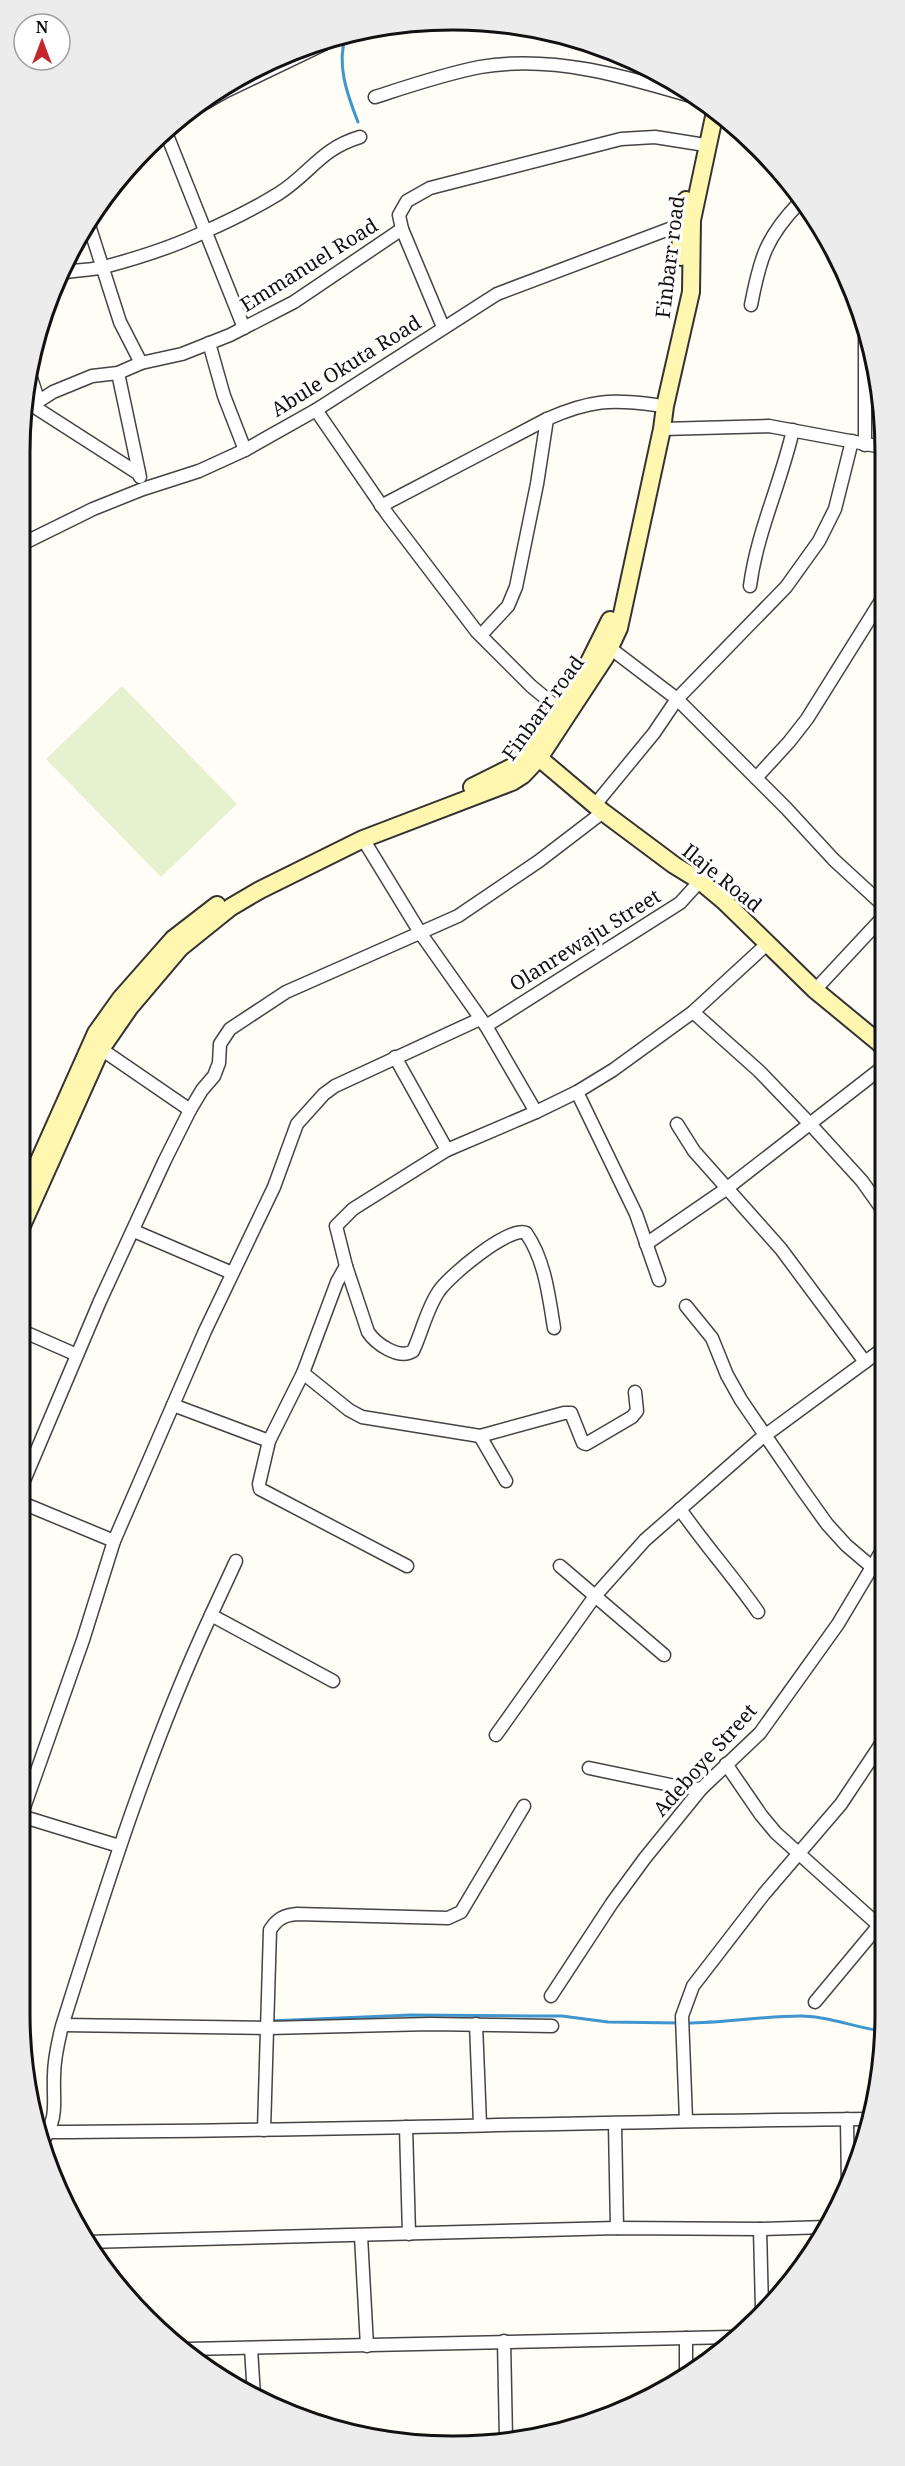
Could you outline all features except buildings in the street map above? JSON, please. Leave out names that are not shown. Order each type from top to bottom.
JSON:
[{"type":"main road","name":"Finbarr road","points":[[563,712],[609,623],[619,590],[656,405],[683,290],[686,222],[706,114]]},
{"type":"main road","name":"Finbarr road","points":[[30,1208],[102,1049],[151,981],[180,948],[231,907],[260,890],[363,839],[512,782],[523,775],[534,753],[610,648],[619,628],[628,593],[665,406],[691,292],[686,222],[713,120]]},
{"type":"main road","name":"Finbarr road","points":[[30,1181],[96,1034],[121,998],[172,939],[200,917],[256,880],[351,836],[510,770],[534,753]]},
{"type":"main road","name":"Ilaje Road","points":[[534,753],[598,809],[674,865],[700,881],[815,990],[875,1039]]},
{"type":"street","points":[[375,97],[482,67],[544,64],[618,75],[668,89]]},
{"type":"street","points":[[71,272],[103,267],[178,244],[205,232],[279,194],[309,170],[324,153],[341,142],[360,136]]},
{"type":"street","name":"Emmanuel Road","points":[[33,405],[53,392],[92,376],[118,373],[141,363],[182,354],[209,344],[294,302],[402,229],[399,215],[407,201],[421,192],[440,185],[621,139],[655,137],[699,144]]},
{"type":"street","points":[[169,140],[243,328]]},
{"type":"street","points":[[751,305],[758,270],[766,246],[779,224],[796,206]]},
{"type":"street","name":"Abule Okuta Road","points":[[30,540],[93,509],[143,489],[200,471],[245,450],[316,410],[497,294],[686,222]]},
{"type":"street","points":[[402,229],[443,327]]},
{"type":"street","points":[[92,233],[120,322],[141,363]]},
{"type":"street","points":[[209,344],[224,396],[245,450]]},
{"type":"street","points":[[30,1466],[77,1355],[190,1110],[214,1076],[219,1063],[220,1044],[230,1029],[286,992],[458,916],[539,861],[598,809],[677,699],[786,587],[819,541],[835,509],[859,443],[864,355]]},
{"type":"street","points":[[118,373],[143,489]]},
{"type":"street","points":[[381,506],[548,418],[573,408],[598,402],[621,401],[656,405]]},
{"type":"street","points":[[33,410],[139,474]]},
{"type":"street","points":[[316,410],[381,506],[481,635],[531,686],[563,712]]},
{"type":"street","points":[[481,635],[508,606],[516,587],[548,418]]},
{"type":"street","points":[[662,429],[769,426],[875,446]]},
{"type":"street","points":[[750,586],[757,545],[783,472],[793,430]]},
{"type":"street","points":[[756,778],[807,719],[875,610]]},
{"type":"street","points":[[610,648],[677,699],[834,860],[875,898]]},
{"type":"street","points":[[363,839],[421,934],[483,1022],[536,1112]]},
{"type":"street","name":"Olanrewaju Street","points":[[30,1789],[83,1640],[114,1541],[232,1273],[274,1187],[297,1124],[324,1094],[395,1057],[483,1022],[680,903],[700,881]]},
{"type":"street","points":[[815,990],[875,926]]},
{"type":"street","points":[[554,1328],[545,1280],[533,1245],[523,1231],[516,1232],[491,1247],[450,1278],[432,1302],[413,1351],[408,1354],[396,1352],[373,1341],[368,1332],[336,1231],[339,1220],[371,1196],[447,1150],[577,1092],[650,1045],[693,1012],[767,944]]},
{"type":"street","points":[[693,1012],[759,1071],[862,1181],[875,1199]]},
{"type":"street","points":[[102,1049],[190,1110]]},
{"type":"street","points":[[395,1057],[447,1150]]},
{"type":"street","points":[[646,1244],[726,1189],[875,1073]]},
{"type":"street","points":[[577,1092],[636,1214],[659,1280]]},
{"type":"street","points":[[677,1124],[694,1151],[781,1250],[865,1362]]},
{"type":"street","points":[[134,1231],[232,1273]]},
{"type":"street","points":[[346,1266],[337,1282],[303,1373],[269,1441],[259,1484],[260,1489],[407,1566]]},
{"type":"street","points":[[686,1306],[712,1338],[727,1375],[828,1524],[846,1545],[873,1568]]},
{"type":"street","points":[[30,1334],[77,1355]]},
{"type":"street","points":[[496,1735],[595,1596],[645,1540],[766,1435],[875,1355]]},
{"type":"street","points":[[303,1373],[362,1417],[480,1436],[498,1433],[564,1413],[572,1413],[583,1443],[591,1443],[633,1417],[637,1411],[635,1392]]},
{"type":"street","points":[[173,1405],[269,1441]]},
{"type":"street","points":[[480,1436],[506,1481]]},
{"type":"street","points":[[30,1506],[114,1541]]},
{"type":"street","points":[[680,1509],[700,1539],[729,1571],[758,1612]]},
{"type":"street","points":[[236,1561],[148,1767],[119,1846],[63,2025],[53,2077],[56,2105],[49,2132],[264,2130],[480,2124],[615,2124],[686,2120],[862,2119]]},
{"type":"street","name":"Adeboye Street","points":[[551,1996],[612,1902],[701,1788],[760,1733],[838,1624],[875,1564]]},
{"type":"street","points":[[560,1566],[664,1655]]},
{"type":"street","points":[[211,1615],[333,1681]]},
{"type":"street","points":[[686,2120],[682,2022],[693,1986],[704,1969],[798,1852],[841,1803],[875,1753]]},
{"type":"street","points":[[726,1764],[776,1833],[875,1918]]},
{"type":"street","points":[[589,1768],[680,1787],[701,1788]]},
{"type":"street","points":[[264,2130],[270,1930],[280,1918],[297,1914],[448,1918],[455,1916],[461,1912],[524,1806]]},
{"type":"street","points":[[30,1820],[119,1846]]},
{"type":"street","points":[[815,2001],[875,1934]]},
{"type":"street","points":[[63,2025],[268,2022],[552,2026]]},
{"type":"street","points":[[476,2024],[480,2124]]},
{"type":"street","points":[[847,2119],[848,2163]]},
{"type":"street","points":[[615,2124],[617,2228]]},
{"type":"street","points":[[406,2127],[409,2234]]},
{"type":"street","points":[[97,2242],[617,2228],[816,2228]]},
{"type":"street","points":[[760,2229],[762,2301]]},
{"type":"street","points":[[361,2236],[367,2346]]},
{"type":"street","points":[[195,2349],[367,2346],[504,2340],[724,2337]]},
{"type":"street","points":[[686,2338],[686,2366]]},
{"type":"street","points":[[504,2340],[506,2432]]},
{"type":"street","points":[[251,2348],[253,2385]]},
{"type":"green space","points":[[122,686],[237,804],[161,877],[46,759]]},
{"type":"waterway","points":[[344,44],[344,79],[358,122]]},
{"type":"waterway","points":[[269,2021],[411,2015],[562,2016],[608,2022],[679,2023]]},
{"type":"waterway","points":[[686,2023],[801,2016],[874,2029]]}]
